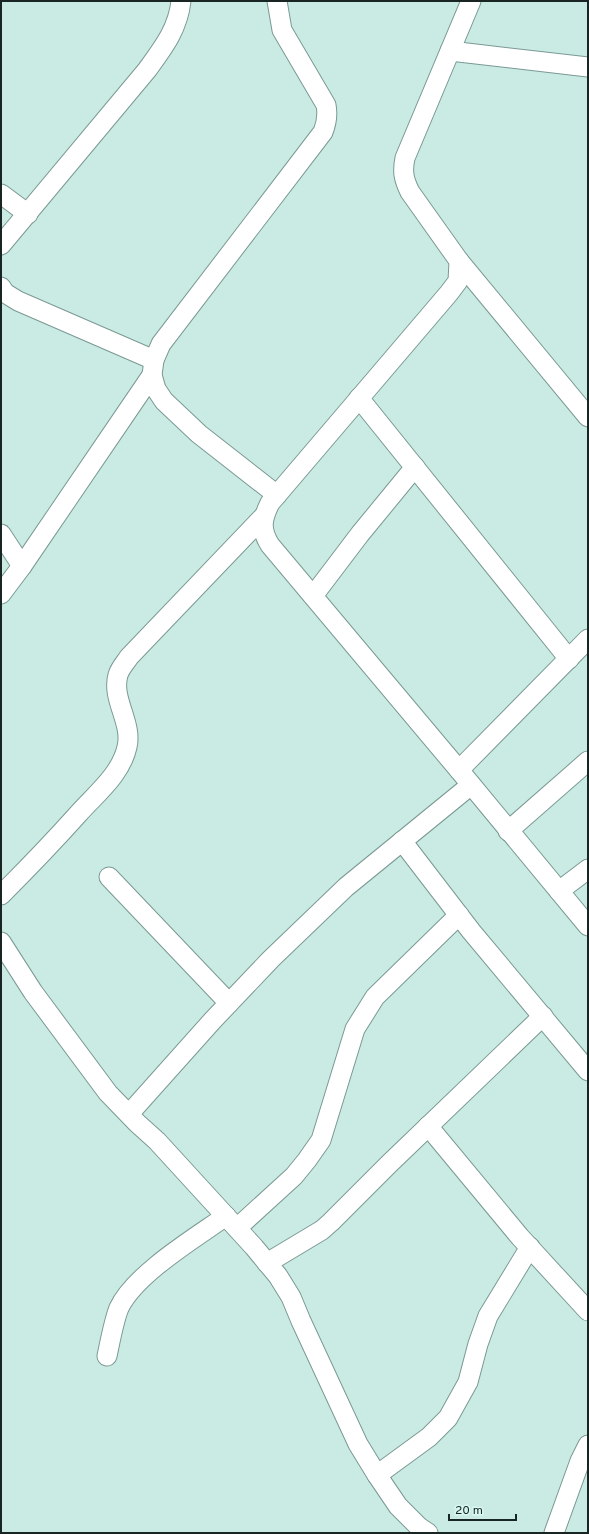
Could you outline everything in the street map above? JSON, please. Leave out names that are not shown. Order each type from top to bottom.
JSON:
[{"type":"street","points":[[1,245],[147,70],[166,45],[177,23],[181,1]]},
{"type":"street","points":[[1,594],[22,566],[153,368],[161,344],[322,132],[327,122],[326,105],[282,30],[277,1]]},
{"type":"street","points":[[471,1],[405,158],[402,171],[404,180],[410,192],[459,261],[588,417]]},
{"type":"street","points":[[450,51],[588,67]]},
{"type":"street","points":[[1,194],[28,214]]},
{"type":"street","points":[[459,261],[458,281],[449,293],[270,503],[264,517],[263,527],[265,538],[588,926]]},
{"type":"street","points":[[1,287],[18,301],[153,368]]},
{"type":"street","points":[[153,368],[156,389],[164,401],[198,434],[277,495]]},
{"type":"street","points":[[359,398],[569,659]]},
{"type":"street","points":[[313,596],[360,534],[414,467]]},
{"type":"street","points":[[1,894],[50,846],[112,777],[122,761],[128,746],[128,732],[117,692],[118,675],[122,666],[264,517]]},
{"type":"street","points":[[1,534],[22,566]]},
{"type":"street","points":[[459,770],[588,639]]},
{"type":"street","points":[[508,831],[588,761]]},
{"type":"street","points":[[129,1114],[229,1003],[271,959],[331,901],[471,785]]},
{"type":"street","points":[[402,842],[459,915],[588,1071]]},
{"type":"street","points":[[559,891],[588,869]]},
{"type":"street","points":[[109,876],[229,1003]]},
{"type":"street","points":[[107,1356],[119,1308],[130,1292],[141,1280],[155,1267],[231,1222],[294,1176],[307,1160],[321,1140],[355,1029],[375,996],[459,915]]},
{"type":"street","points":[[1,942],[33,992],[108,1093],[157,1141],[268,1263],[291,1297],[358,1444],[398,1506],[419,1527],[428,1533]]},
{"type":"street","points":[[268,1263],[322,1230],[331,1222],[428,1126],[543,1016]]},
{"type":"street","points":[[428,1126],[530,1248],[588,1311]]},
{"type":"street","points":[[377,1475],[429,1437],[448,1418],[468,1382],[486,1321],[530,1248]]},
{"type":"street","points":[[554,1533],[585,1457]]}]
